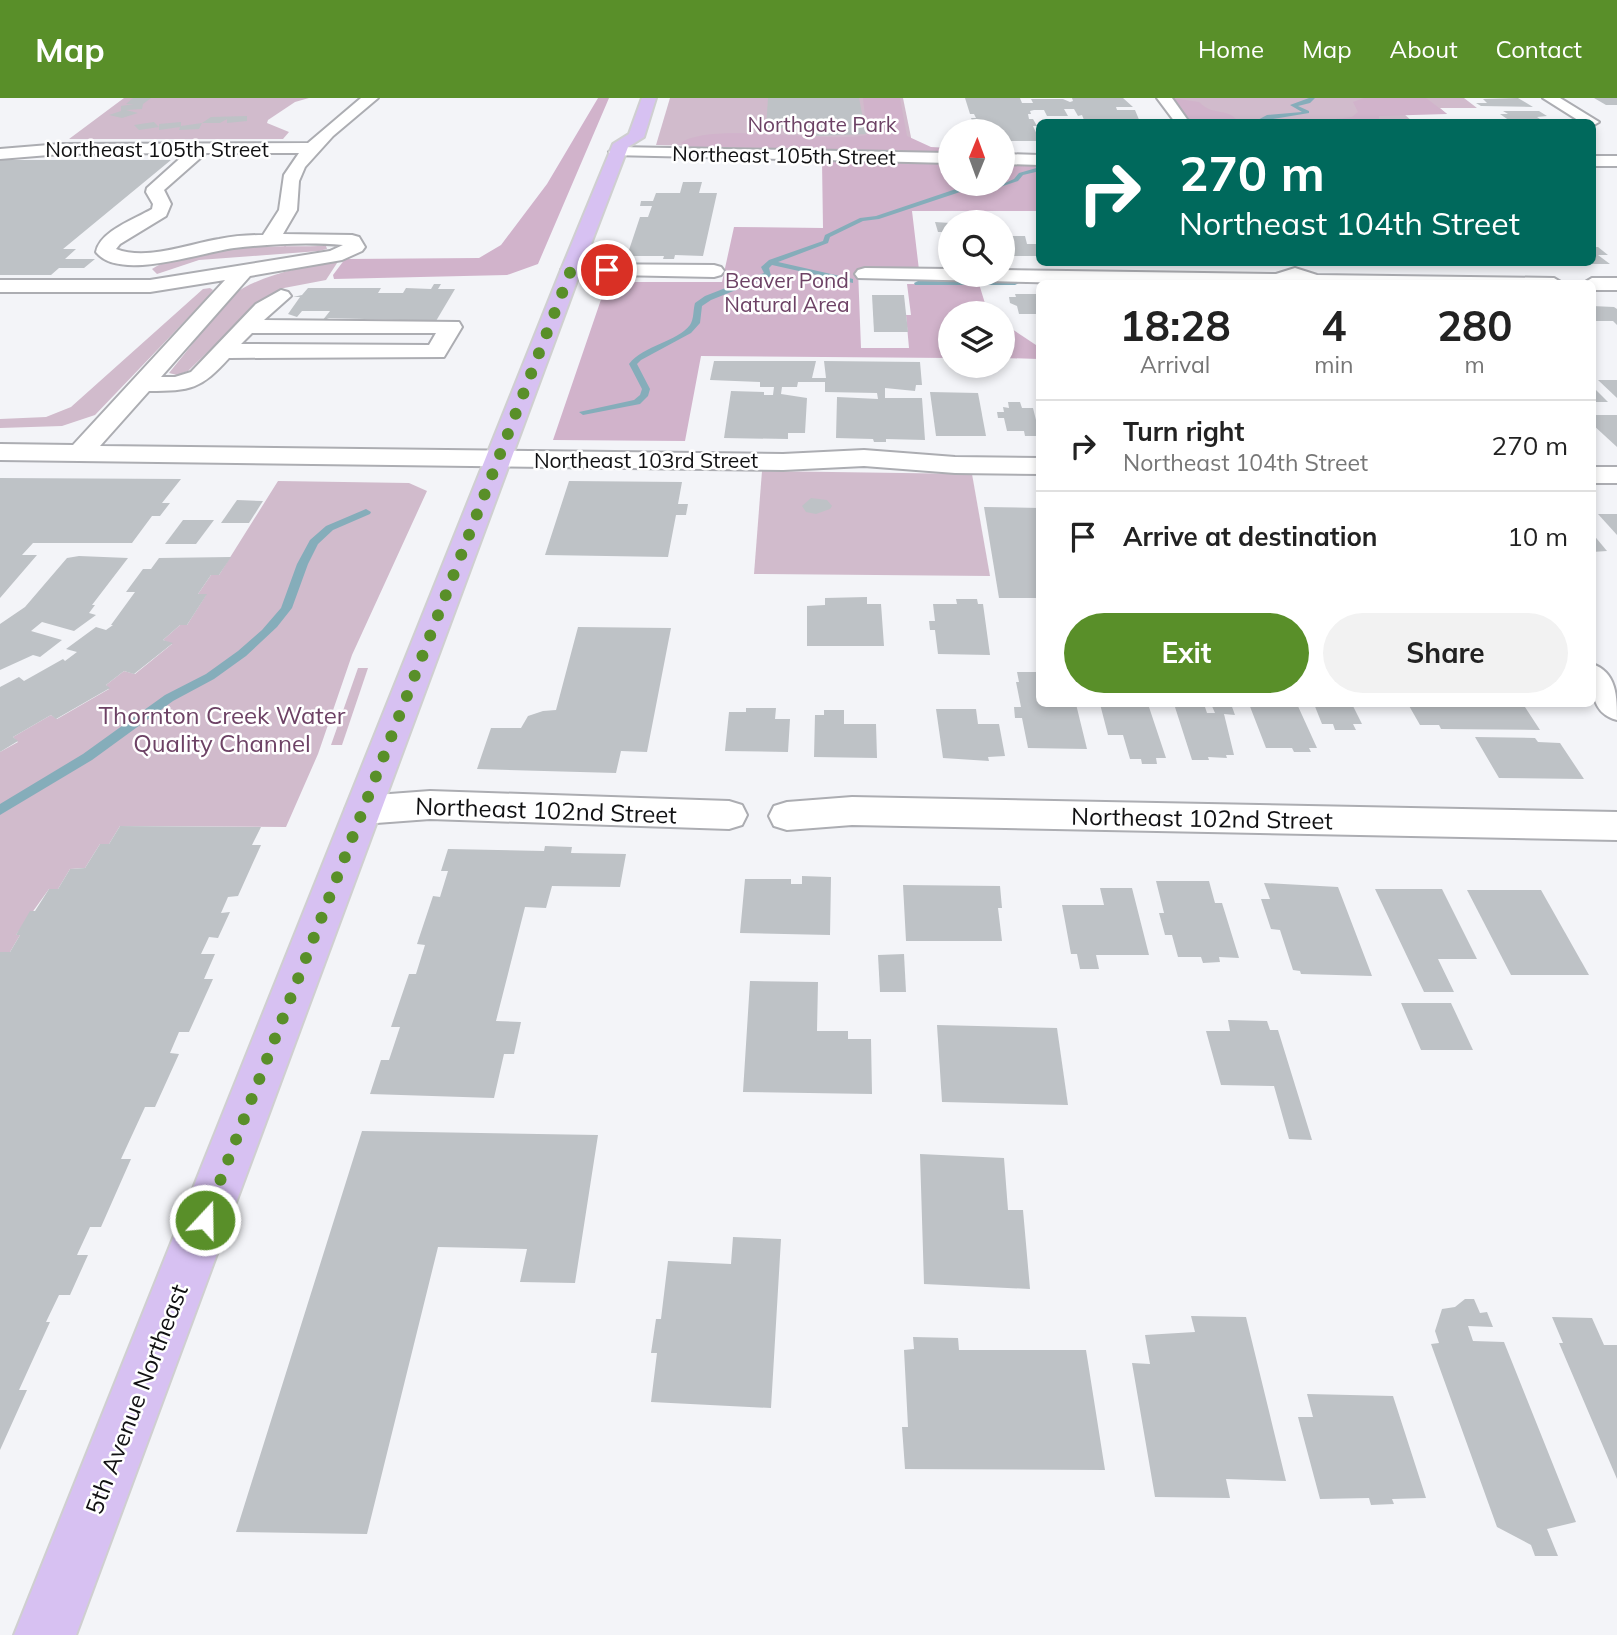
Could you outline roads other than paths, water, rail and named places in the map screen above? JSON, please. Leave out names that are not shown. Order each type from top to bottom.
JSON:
[{"type":"main road","name":"5th Avenue Northeast","points":[[45,1635],[571,270],[617,141],[636,137],[649,98]]},
{"type":"street","points":[[268,241],[282,223],[290,200],[293,173],[347,114],[371,98]]},
{"type":"street","points":[[1164,98],[1180,119]]},
{"type":"street","points":[[1550,98],[1585,119]]},
{"type":"street","name":"Northeast 105th Street","points":[[617,141],[938,158]]},
{"type":"street","points":[[0,286],[150,286],[342,254],[356,245],[352,241],[340,239],[268,241],[213,245],[147,258],[123,258],[106,252],[107,245],[160,212],[162,204],[155,192],[156,188],[202,148]]},
{"type":"street","name":"Northeast 105th Street","points":[[0,153],[61,149],[314,148]]},
{"type":"street","points":[[1015,159],[1036,160]]},
{"type":"street","points":[[1596,161],[1617,161]]},
{"type":"street","points":[[571,270],[714,271]]},
{"type":"street","points":[[80,453],[243,272]]},
{"type":"street","points":[[864,274],[938,275]]},
{"type":"street","points":[[1015,275],[1407,280]]},
{"type":"street","points":[[1596,284],[1617,284]]},
{"type":"street","points":[[142,384],[190,381],[205,371],[263,308],[281,296]]},
{"type":"street","points":[[224,351],[436,352],[450,327],[247,326]]},
{"type":"street","name":"Northeast 103rd Street","points":[[0,452],[498,459],[803,459],[1036,466]]},
{"type":"street","points":[[1596,475],[1617,475]]},
{"type":"street","points":[[1596,680],[1617,709]]},
{"type":"street","name":"Northeast 102nd Street","points":[[363,810],[417,805],[729,815]]},
{"type":"street","name":"Northeast 102nd Street","points":[[787,816],[852,811],[1617,826]]},
{"type":"waterway","points":[[1262,119],[1307,112],[1293,105],[1308,102],[1312,98]]},
{"type":"waterway","points":[[583,412],[637,402],[644,396],[646,389],[633,364],[638,358],[688,331],[696,323],[698,305],[708,298],[768,274],[765,267],[772,262],[826,242],[827,236],[862,219],[877,218],[962,189],[989,189],[1036,170]]},
{"type":"waterway","points":[[773,263],[850,281]]},
{"type":"waterway","points":[[918,283],[938,283]]},
{"type":"waterway","points":[[0,810],[88,757],[169,698],[210,677],[242,654],[266,632],[286,608],[302,564],[314,542],[340,522],[366,512]]},
{"type":"park label","name":"Northgate Park","points":[[822,124]]},
{"type":"park label","name":"Beaver Pond Natural Area","points":[[787,292]]},
{"type":"park label","name":"Thornton Creek Water Quality Channel","points":[[222,729]]}]
